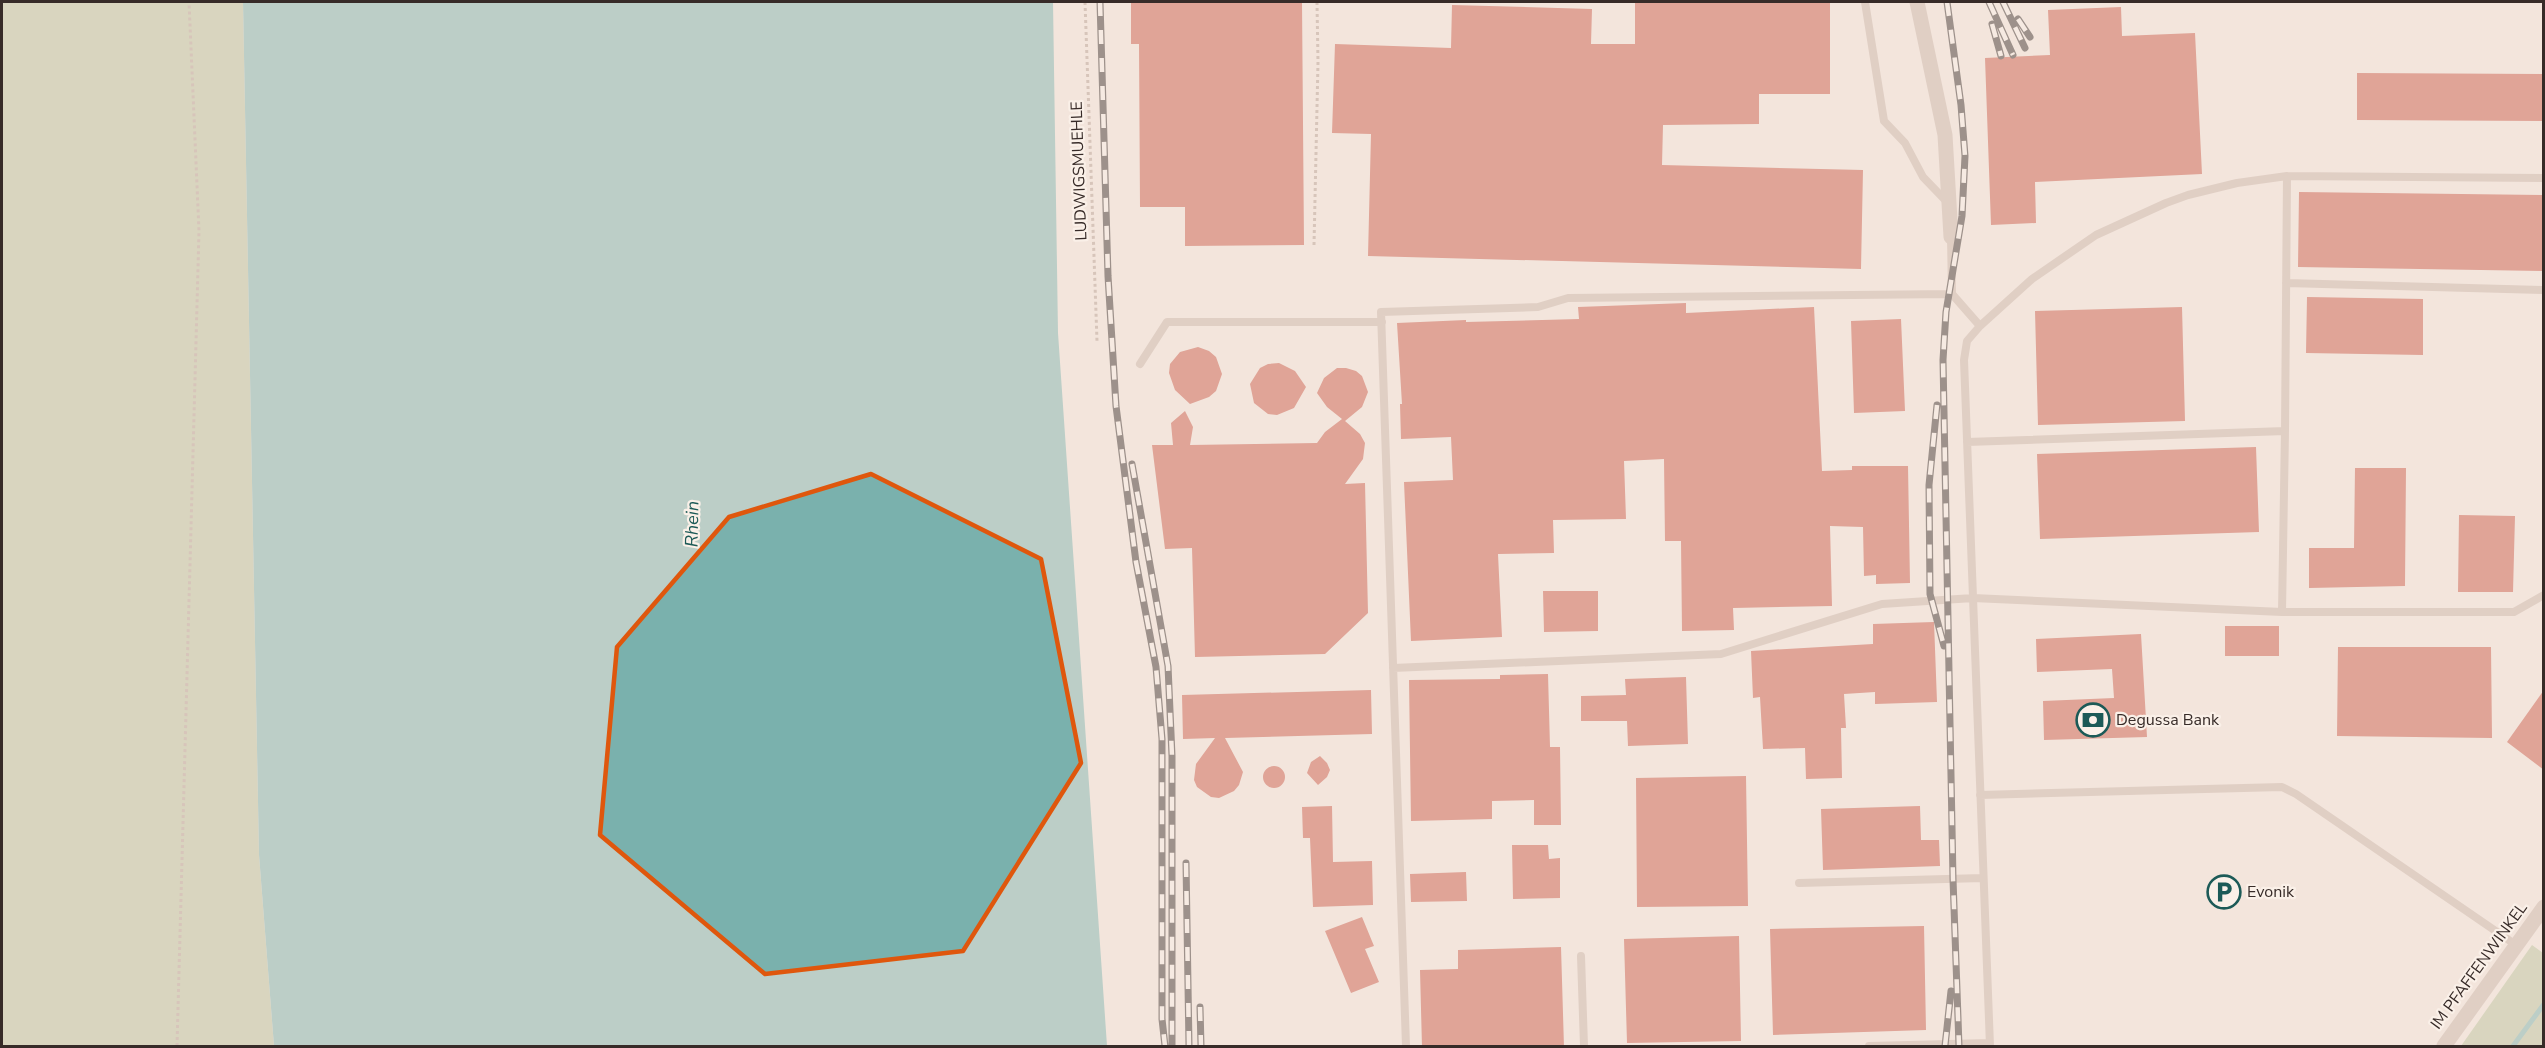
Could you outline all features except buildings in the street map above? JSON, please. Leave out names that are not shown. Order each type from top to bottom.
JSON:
[{"type":"street","points":[[1917,2],[1945,135],[1951,237]]},
{"type":"street","name":"IM PFAFFENWINKEL","points":[[2444,1047],[2544,907]]},
{"type":"lane","points":[[1865,2],[1884,121],[1905,143],[1923,177],[1949,205]]},
{"type":"lane","points":[[2282,612],[2287,176]]},
{"type":"lane","points":[[1869,1047],[1990,1045],[1964,360],[1967,341],[1980,326],[2032,279],[2096,235],[2166,202],[2188,195],[2237,183],[2287,176],[2544,178]]},
{"type":"lane","points":[[1951,237],[1952,294],[1980,326]]},
{"type":"lane","points":[[2286,283],[2544,290]]},
{"type":"lane","points":[[1406,1047],[1382,312],[1538,307],[1568,298],[1952,294]]},
{"type":"lane","points":[[1140,364],[1167,322],[1382,322]]},
{"type":"lane","points":[[1967,442],[2285,431]]},
{"type":"lane","points":[[1393,668],[1721,654],[1882,604],[1973,598],[2282,612],[2440,614],[2514,612],[2544,595]]},
{"type":"lane","points":[[1980,795],[2282,787],[2296,794],[2516,945]]},
{"type":"lane","points":[[1799,883],[1983,878]]},
{"type":"lane","points":[[1581,956],[1584,1047]]},
{"type":"path","points":[[177,1047],[199,231],[189,2]]},
{"type":"path","name":"LUDWIGSMUEHLE","points":[[1085,2],[1096,341]]},
{"type":"path","points":[[1314,245],[1317,2]]},
{"type":"highlighted area","points":[[871,474],[1041,559],[1081,763],[963,951],[765,974],[600,835],[617,647],[729,517]]},
{"type":"green space","points":[[2,2],[243,2],[259,855],[274,1046],[2,1046]]},
{"type":"green space","points":[[2532,945],[2543,953],[2543,1046],[2461,1046]]},
{"type":"water","name":"Rhein","points":[[243,2],[1053,2],[1058,333],[1107,1046],[274,1046],[259,855]]},
{"type":"waterway","points":[[2513,1046],[2544,1004]]},
{"type":"railway","points":[[1100,2],[1108,276],[1116,406],[1136,562],[1156,667],[1162,739],[1162,1019],[1165,1046]]},
{"type":"railway","points":[[1947,2],[1961,105],[1965,156],[1962,216],[1946,312],[1943,360],[1953,879],[1959,1046]]},
{"type":"railway","points":[[1989,2],[2013,55]]},
{"type":"railway","points":[[2003,2],[2025,48]]},
{"type":"railway","points":[[2018,19],[2030,37]]},
{"type":"railway","points":[[1992,24],[2001,56]]},
{"type":"railway","points":[[1937,405],[1929,485],[1930,594],[1944,646]]},
{"type":"railway","points":[[1132,464],[1168,666],[1172,756],[1172,1046]]},
{"type":"railway","points":[[1186,863],[1189,1046]]},
{"type":"railway","points":[[1945,1046],[1951,991]]},
{"type":"railway","points":[[1200,1007],[1201,1046]]},
{"type":"place","name":"Degussa Bank","points":[[2093,720]]},
{"type":"place","name":"Evonik","points":[[2224,892]]}]
